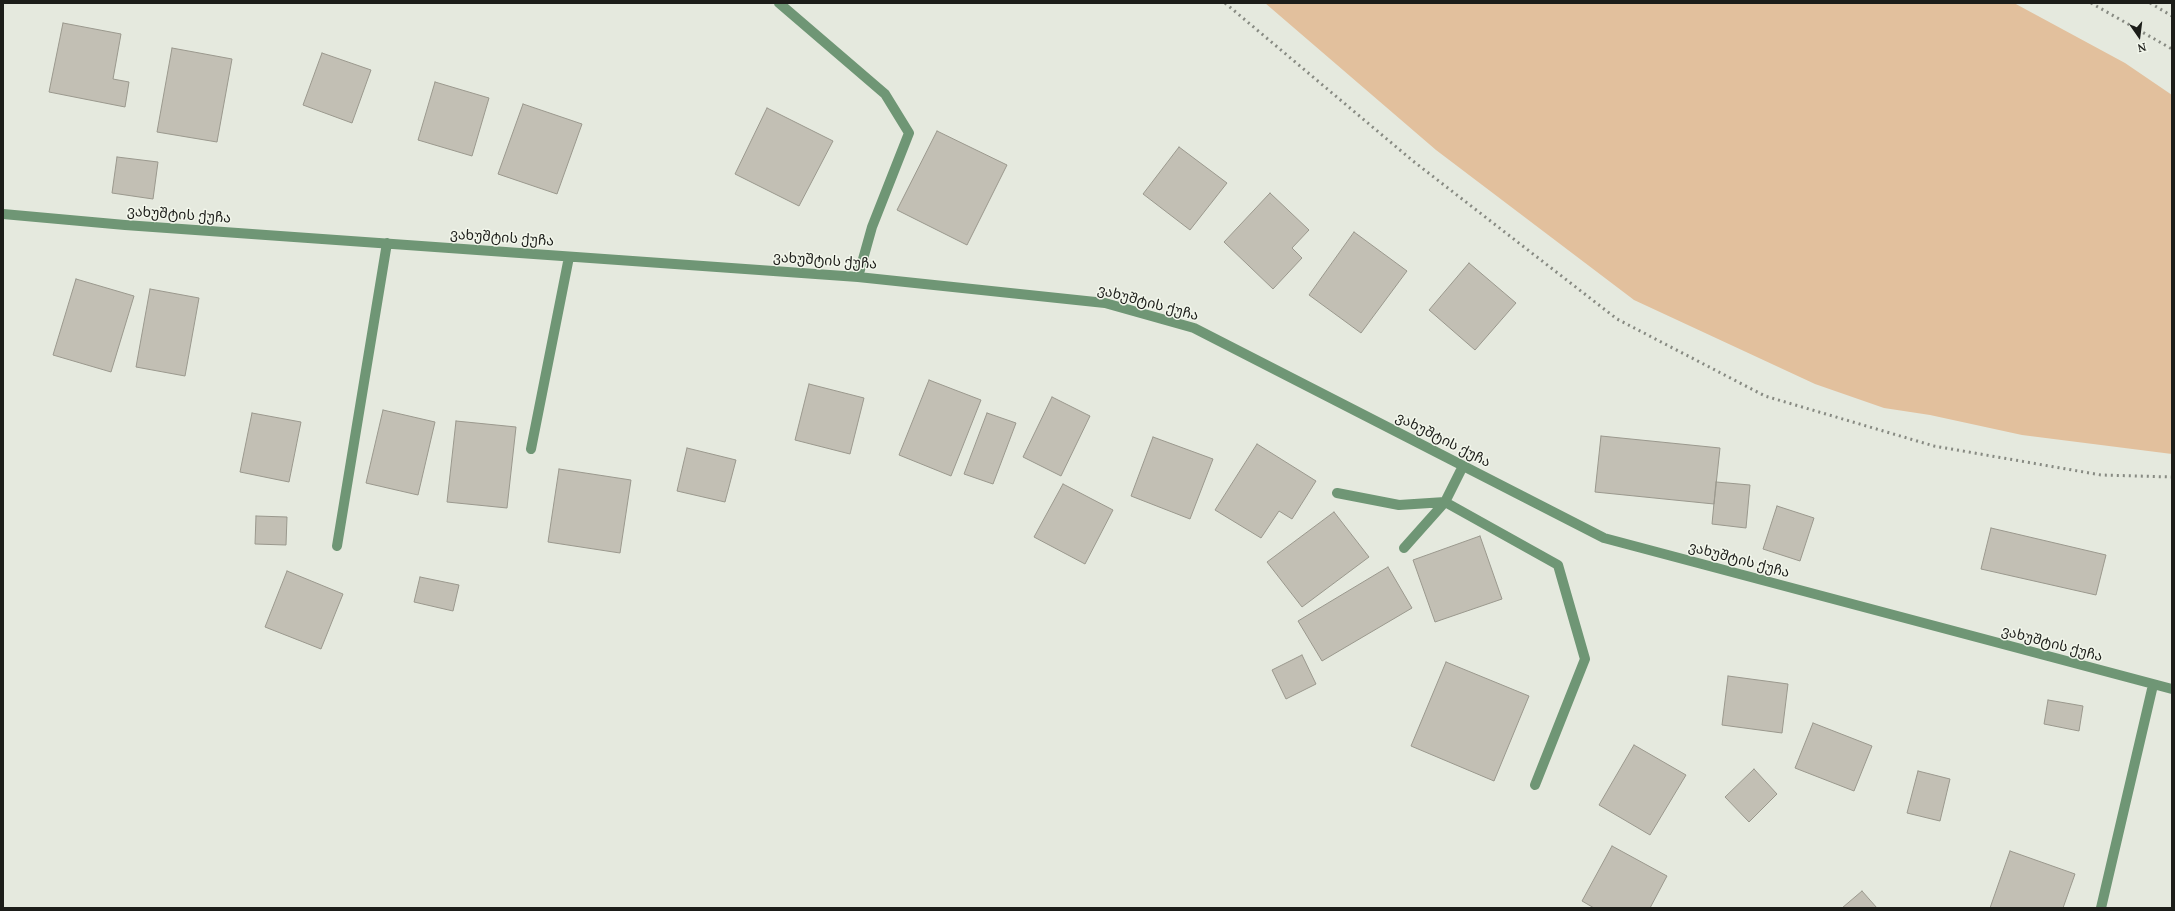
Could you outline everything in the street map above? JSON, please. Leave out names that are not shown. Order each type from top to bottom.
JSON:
[{"type":"street","points":[[779,3],[885,94],[909,133],[872,227],[858,277]]},
{"type":"street","name":"ვახუშტის ქუჩა","points":[[3,214],[125,225],[858,277],[1105,303],[1194,328],[1604,538],[2152,685],[2172,689]]},
{"type":"street","points":[[337,546],[387,243]]},
{"type":"street","points":[[531,449],[569,257]]},
{"type":"street","points":[[1404,548],[1445,502],[1463,466]]},
{"type":"street","points":[[1337,493],[1399,505],[1445,502],[1558,565],[1585,659],[1535,785]]},
{"type":"street","points":[[2101,908],[2152,685]]},
{"type":"shaded area","points":[[1265,3],[2014,3],[2125,63],[2172,95],[2172,454],[2022,435],[1930,415],[1884,408],[1815,384],[1634,300],[1436,150]]},
{"type":"building","points":[[63,23],[121,34],[113,79],[129,82],[125,107],[49,92]]},
{"type":"building","points":[[172,48],[232,59],[217,142],[157,132]]},
{"type":"building","points":[[322,53],[371,70],[352,123],[303,105]]},
{"type":"building","points":[[435,82],[489,98],[472,156],[418,140]]},
{"type":"building","points":[[523,104],[582,124],[557,194],[498,174]]},
{"type":"building","points":[[767,108],[833,141],[799,206],[735,174]]},
{"type":"building","points":[[937,131],[1007,165],[967,245],[897,210]]},
{"type":"building","points":[[1179,147],[1227,183],[1190,230],[1143,194]]},
{"type":"building","points":[[117,157],[158,162],[153,199],[112,193]]},
{"type":"building","points":[[1270,193],[1309,230],[1292,248],[1302,258],[1273,289],[1224,242]]},
{"type":"building","points":[[1354,232],[1407,271],[1361,333],[1309,295]]},
{"type":"building","points":[[1469,263],[1516,303],[1475,350],[1429,310]]},
{"type":"building","points":[[76,279],[134,296],[111,372],[53,355]]},
{"type":"building","points":[[150,289],[199,298],[185,376],[136,367]]},
{"type":"building","points":[[929,380],[981,400],[951,476],[899,455]]},
{"type":"building","points":[[809,384],[864,398],[850,454],[795,440]]},
{"type":"building","points":[[1052,397],[1090,416],[1061,476],[1023,457]]},
{"type":"building","points":[[383,410],[435,422],[418,495],[366,483]]},
{"type":"building","points":[[252,413],[301,422],[289,482],[240,472]]},
{"type":"building","points":[[987,413],[1016,423],[993,484],[964,474]]},
{"type":"building","points":[[456,421],[516,427],[507,508],[447,502]]},
{"type":"building","points":[[1601,436],[1720,448],[1714,504],[1595,492]]},
{"type":"building","points":[[1153,437],[1213,459],[1190,519],[1131,496]]},
{"type":"building","points":[[1257,444],[1316,481],[1292,519],[1279,511],[1261,538],[1215,510]]},
{"type":"building","points":[[687,448],[736,460],[725,502],[677,491]]},
{"type":"building","points":[[559,469],[631,480],[620,553],[548,542]]},
{"type":"building","points":[[1716,482],[1750,485],[1746,528],[1712,524]]},
{"type":"building","points":[[1063,484],[1113,510],[1085,564],[1034,537]]},
{"type":"building","points":[[1777,506],[1814,518],[1800,561],[1763,549]]},
{"type":"building","points":[[1334,512],[1369,557],[1302,607],[1267,562]]},
{"type":"building","points":[[256,516],[287,517],[286,545],[255,544]]},
{"type":"building","points":[[1991,528],[2106,555],[2096,595],[1981,569]]},
{"type":"building","points":[[1480,536],[1502,599],[1435,622],[1413,560]]},
{"type":"building","points":[[1388,567],[1412,608],[1322,661],[1298,621]]},
{"type":"building","points":[[287,571],[343,594],[321,649],[265,627]]},
{"type":"building","points":[[420,577],[459,585],[453,611],[414,602]]},
{"type":"building","points":[[1302,655],[1316,684],[1286,699],[1272,670]]},
{"type":"building","points":[[1446,662],[1529,696],[1494,781],[1411,746]]},
{"type":"building","points":[[1728,676],[1788,684],[1782,733],[1722,725]]},
{"type":"building","points":[[2048,700],[2083,706],[2079,731],[2044,724]]},
{"type":"building","points":[[1813,723],[1872,746],[1854,791],[1795,768]]},
{"type":"building","points":[[1634,745],[1686,775],[1650,835],[1599,805]]},
{"type":"building","points":[[1754,769],[1777,794],[1749,822],[1725,797]]},
{"type":"building","points":[[1918,771],[1950,779],[1940,821],[1907,813]]},
{"type":"building","points":[[1612,846],[1667,876],[1650,908],[1594,908],[1582,901]]},
{"type":"building","points":[[2010,851],[2075,874],[2063,908],[1990,908]]},
{"type":"building","points":[[1862,891],[1877,908],[1842,908]]},
{"type":"railway","points":[[1225,3],[1413,161],[1617,319],[1765,396],[1934,446],[2101,475],[2172,477]]},
{"type":"railway","points":[[2091,3],[2172,49]]},
{"type":"railway","points":[[2150,3],[2172,16]]}]
